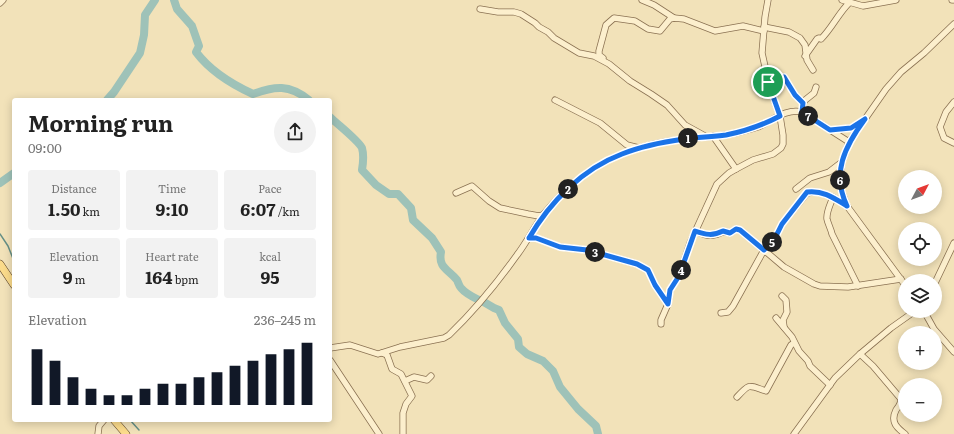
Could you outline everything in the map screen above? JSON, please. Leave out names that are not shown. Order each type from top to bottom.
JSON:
[{"type":"main road","points":[[0,264],[12,282]]},
{"type":"main road","points":[[116,422],[126,434]]},
{"type":"street","points":[[0,3],[3,0]]},
{"type":"street","points":[[642,0],[654,5],[674,18],[684,19],[715,31],[743,26],[789,32],[800,38],[805,45],[805,56],[813,70]]},
{"type":"street","points":[[661,324],[661,320],[668,304],[670,290],[679,276],[695,231],[717,184],[736,169],[753,160],[773,154],[781,148],[783,144],[784,134],[780,116],[768,82],[762,53],[768,0]]},
{"type":"street","points":[[842,0],[863,6],[896,0]]},
{"type":"street","points":[[805,56],[817,39],[821,38],[830,30],[839,13],[849,3]]},
{"type":"street","points":[[480,8],[498,12],[514,12],[521,14],[548,32],[554,38],[579,53],[594,56],[609,64]]},
{"type":"street","points":[[674,18],[670,19],[660,30],[648,28],[635,21],[617,18],[612,19],[606,25],[598,51],[600,56],[630,81],[667,105],[685,125],[706,137]]},
{"type":"street","points":[[898,275],[847,206],[841,190],[840,180],[842,162],[849,142],[891,82],[953,28]]},
{"type":"street","points":[[768,82],[784,77],[795,95],[803,103]]},
{"type":"street","points":[[802,112],[803,103],[814,93],[816,87]]},
{"type":"street","points":[[554,100],[600,123],[627,145],[639,148]]},
{"type":"street","points":[[954,102],[946,112],[940,127],[944,138],[954,143]]},
{"type":"street","points":[[332,348],[350,345],[378,354],[400,347],[444,338],[449,335],[494,287],[529,238],[543,215],[568,189],[589,172],[610,159],[639,148],[685,139],[733,133],[757,127],[784,114],[794,111],[802,112],[849,142]]},
{"type":"street","points":[[830,130],[851,128],[865,119]]},
{"type":"street","points":[[713,136],[736,169]]},
{"type":"street","points":[[796,189],[810,178],[829,172],[842,162]]},
{"type":"street","points":[[456,193],[472,186],[489,201],[500,208],[539,216],[543,215]]},
{"type":"street","points":[[721,313],[728,312],[733,306],[764,250],[774,240],[782,224],[807,192],[824,193],[847,206]]},
{"type":"street","points":[[833,197],[827,220],[832,234],[858,286]]},
{"type":"street","points":[[695,231],[706,235],[716,235],[723,231],[730,233],[736,229],[740,230],[784,267],[814,284],[858,286],[898,279]]},
{"type":"street","points":[[529,238],[536,238],[560,247],[587,250],[637,264],[648,270],[655,285],[668,304]]},
{"type":"street","points":[[939,274],[954,243]]},
{"type":"street","points":[[782,296],[786,300],[787,312],[783,320],[784,328]]},
{"type":"street","points":[[776,318],[792,337],[799,352],[808,361],[810,366],[830,385]]},
{"type":"street","points":[[794,434],[836,378],[860,354],[905,318]]},
{"type":"street","points":[[928,318],[934,329],[954,352]]},
{"type":"street","points":[[737,397],[750,386],[766,391],[791,345],[794,343]]},
{"type":"street","points":[[382,353],[387,355],[392,369],[401,374],[412,396],[406,404],[403,413],[403,434]]},
{"type":"street","points":[[860,354],[873,366],[901,399],[902,403],[894,416],[894,421],[896,427],[905,434]]},
{"type":"street","points":[[332,363],[379,434]]},
{"type":"street","points":[[405,381],[414,377],[428,380],[431,376]]},
{"type":"street","points":[[98,434],[99,426],[102,422]]},
{"type":"waterway","points":[[109,98],[140,53],[144,35],[145,15],[155,0]]},
{"type":"waterway","points":[[174,0],[177,9],[192,26],[199,46],[196,52],[208,66],[222,77],[253,94],[268,89],[282,88],[295,91],[306,98]]},
{"type":"waterway","points":[[332,119],[362,148],[362,170],[376,185],[389,194],[398,194],[411,208],[413,220],[432,238],[441,252],[440,257],[444,268],[457,280],[463,290],[479,300]]},
{"type":"waterway","points":[[0,183],[12,174]]},
{"type":"waterway","points":[[0,234],[8,246],[12,256]]},
{"type":"waterway","points":[[482,301],[499,310],[505,323],[518,339],[519,347],[527,354],[543,361],[553,371],[560,387],[578,409],[596,426],[598,434]]},
{"type":"waterway","points":[[132,422],[139,430]]},
{"type":"route","points":[[784,77],[795,95],[803,103],[802,112],[830,130],[851,128],[865,119],[849,142],[840,171],[841,190],[847,206],[824,193],[807,192],[797,207],[782,224],[774,240],[764,250],[740,230],[736,229],[730,233],[723,231],[716,235],[706,235],[695,231],[679,276],[670,290],[668,304],[655,285],[648,270],[637,264],[587,250],[560,247],[536,238],[529,238],[543,215],[568,189],[589,172],[610,159],[654,144],[725,135],[743,131],[757,127],[780,116],[768,82],[784,77]]}]
